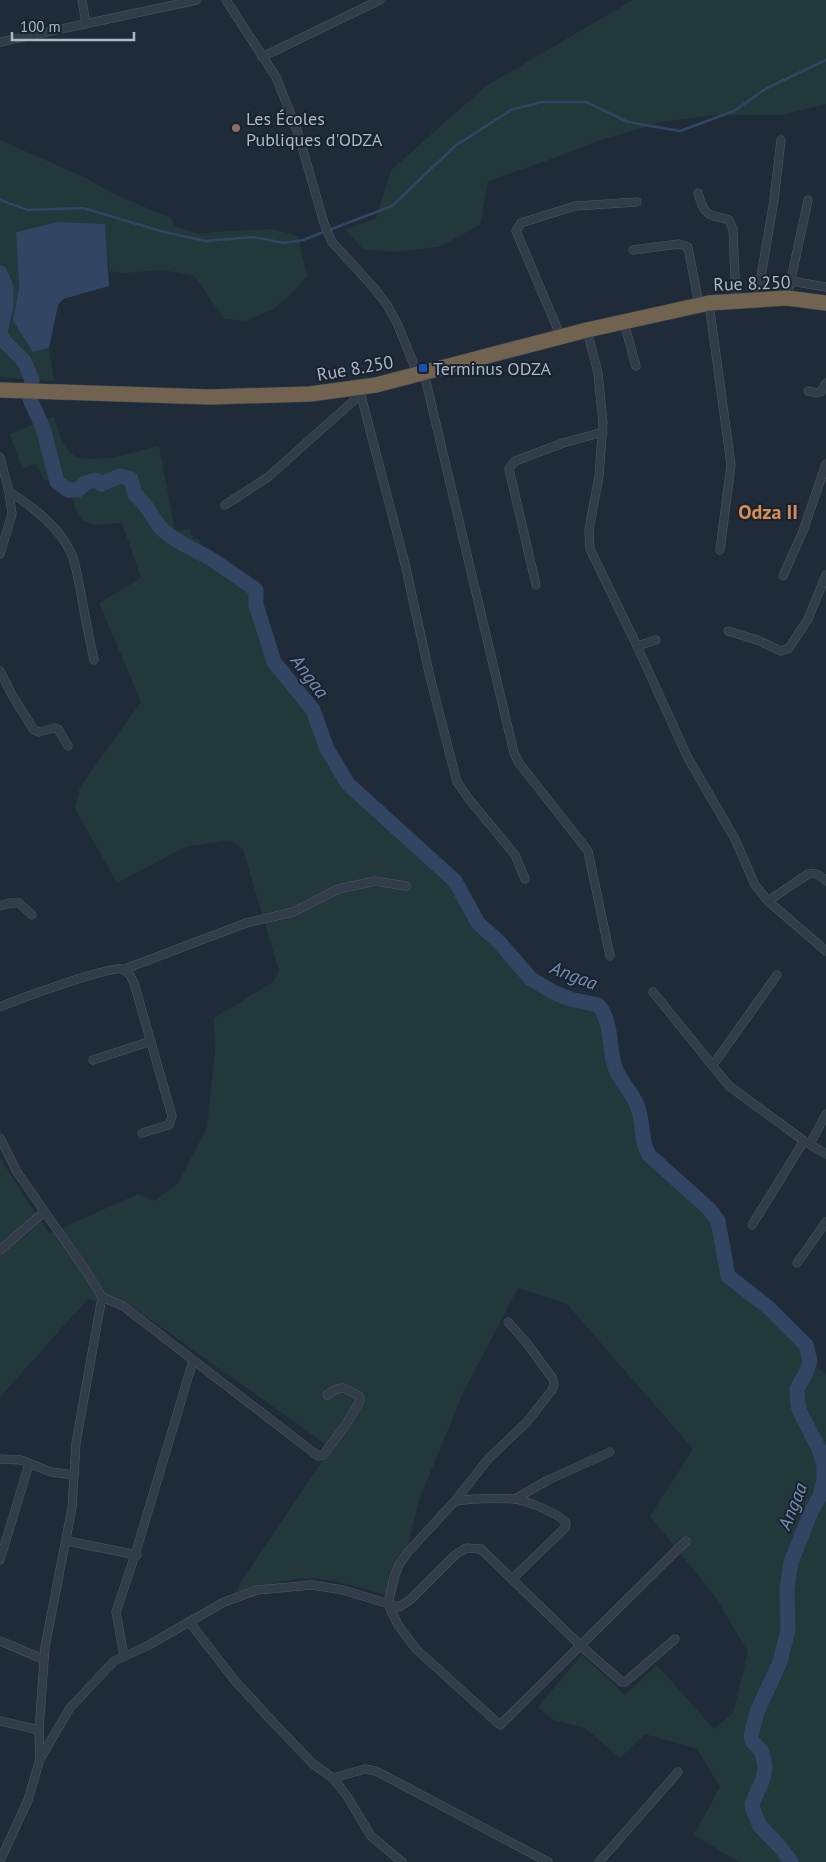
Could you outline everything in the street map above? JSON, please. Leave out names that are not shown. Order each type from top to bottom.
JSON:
[{"type":"highway","name":"Rue 8.250","points":[[0,390],[210,397],[360,391],[587,330],[704,304],[787,298],[826,303]]},
{"type":"street","points":[[82,0],[86,24]]},
{"type":"street","points":[[0,42],[197,0]]},
{"type":"street","points":[[262,57],[380,0]]},
{"type":"street","points":[[230,1],[262,57],[276,77],[298,133],[329,238],[387,305],[421,374],[514,754],[588,851],[610,956]]},
{"type":"street","points":[[757,300],[774,200],[781,140]]},
{"type":"street","points":[[698,193],[703,210],[708,214],[729,220],[734,229],[736,301]]},
{"type":"street","points":[[787,298],[808,200]]},
{"type":"street","points":[[561,337],[516,228],[521,223],[575,206],[637,202]]},
{"type":"street","points":[[633,250],[679,244],[688,247],[704,304],[731,465],[720,550]]},
{"type":"street","points":[[791,281],[826,287]]},
{"type":"street","points":[[624,323],[636,366]]},
{"type":"street","points":[[587,330],[598,372],[602,397],[603,432],[599,476],[589,530],[589,544],[592,555],[637,646],[688,758],[735,839],[755,885],[768,901],[826,951]]},
{"type":"street","points":[[808,391],[821,392],[826,383]]},
{"type":"street","points":[[225,505],[268,477],[360,391],[405,564],[457,782],[515,855],[525,878]]},
{"type":"street","points":[[536,585],[509,469],[511,464],[563,443],[590,434],[603,432]]},
{"type":"street","points":[[0,457],[9,492],[12,514],[0,554]]},
{"type":"street","points":[[782,576],[802,531],[826,464]]},
{"type":"street","points":[[9,492],[26,502],[41,515],[61,536],[70,550],[94,660]]},
{"type":"street","points":[[728,631],[757,640],[781,651],[789,648],[808,619],[826,575]]},
{"type":"street","points":[[637,646],[656,640]]},
{"type":"street","points":[[0,671],[12,695],[34,730],[39,732],[58,729],[68,746]]},
{"type":"street","points":[[768,901],[808,874],[814,873],[826,881]]},
{"type":"street","points":[[0,1007],[77,980],[117,968],[125,969],[246,923],[293,912],[338,889],[375,881],[406,886]]},
{"type":"street","points":[[0,906],[19,902],[32,915]]},
{"type":"street","points":[[125,969],[130,974],[134,983],[172,1116],[169,1125],[142,1133]]},
{"type":"street","points":[[713,1065],[777,975]]},
{"type":"street","points":[[653,992],[729,1086],[826,1154]]},
{"type":"street","points":[[93,1060],[151,1041]]},
{"type":"street","points":[[752,1225],[826,1114]]},
{"type":"street","points":[[0,1138],[17,1172],[102,1297],[123,1306],[318,1456],[323,1455],[336,1439],[360,1401],[359,1396],[343,1387],[327,1395]]},
{"type":"street","points":[[0,1250],[44,1212]]},
{"type":"street","points":[[797,1263],[826,1222]]},
{"type":"street","points":[[40,1759],[39,1730],[43,1659],[67,1541],[72,1508],[76,1443],[102,1297]]},
{"type":"street","points":[[508,1322],[526,1342],[553,1379],[554,1385],[526,1423],[489,1458],[455,1501],[408,1552],[399,1565],[388,1604],[398,1625],[416,1650],[500,1725],[686,1541]]},
{"type":"street","points":[[124,1656],[116,1612],[136,1555],[193,1360]]},
{"type":"street","points":[[515,1499],[548,1480],[610,1452]]},
{"type":"street","points":[[0,1459],[21,1460],[51,1472],[74,1475]]},
{"type":"street","points":[[0,1560],[29,1464]]},
{"type":"street","points":[[455,1501],[468,1499],[515,1499],[558,1515],[566,1523],[565,1528],[512,1579]]},
{"type":"street","points":[[67,1541],[136,1555]]},
{"type":"street","points":[[0,1861],[28,1800],[40,1759],[70,1708],[101,1673],[114,1661],[190,1623],[224,1602],[257,1590],[312,1585],[343,1590],[399,1608],[404,1606],[455,1555],[466,1548],[481,1549],[617,1680],[625,1682],[675,1640]]},
{"type":"street","points":[[190,1623],[236,1682],[266,1715],[313,1764],[333,1778],[348,1796],[371,1836],[402,1862]]},
{"type":"street","points":[[0,1641],[43,1659]]},
{"type":"street","points":[[0,1722],[39,1730]]},
{"type":"street","points":[[333,1778],[365,1769],[376,1771],[548,1862]]},
{"type":"street","points":[[599,1862],[678,1772]]},
{"type":"green space","points":[[633,0],[826,0],[826,104],[783,115],[714,115],[661,122],[598,141],[488,181],[480,225],[439,247],[393,252],[363,249],[345,230],[376,218],[391,170],[486,86]]},
{"type":"green space","points":[[0,140],[86,178],[114,194],[171,218],[175,226],[200,234],[273,229],[298,236],[307,276],[293,292],[272,310],[245,321],[225,319],[195,276],[162,270],[124,273],[109,271],[105,224],[16,232],[19,288],[13,321],[33,352],[49,348],[54,381],[0,377]]},
{"type":"green space","points":[[54,416],[60,436],[68,451],[80,458],[114,457],[159,446],[175,531],[190,529],[193,539],[199,539],[202,551],[256,590],[257,605],[274,662],[313,710],[327,749],[348,784],[455,881],[478,923],[499,942],[531,979],[553,992],[570,999],[598,1005],[606,1019],[615,1067],[637,1104],[646,1150],[649,1155],[709,1209],[718,1221],[728,1276],[769,1308],[806,1345],[810,1362],[826,1374],[826,1862],[739,1862],[694,1835],[720,1787],[697,1749],[645,1734],[620,1758],[585,1728],[553,1720],[538,1707],[582,1655],[625,1695],[657,1665],[714,1729],[733,1713],[748,1652],[714,1595],[650,1516],[693,1449],[567,1304],[518,1288],[463,1393],[419,1500],[395,1598],[339,1582],[310,1578],[236,1593],[240,1583],[331,1448],[134,1308],[88,1299],[0,1397],[0,1158],[49,1234],[138,1194],[155,1201],[179,1182],[207,1127],[215,1052],[214,1018],[273,982],[279,971],[243,850],[230,840],[185,847],[117,883],[75,809],[80,787],[141,702],[99,603],[141,578],[122,523],[95,525],[82,520],[66,489],[54,482],[44,480],[36,464],[22,468],[10,434]]},
{"type":"water","points":[[59,222],[105,224],[109,286],[63,299],[58,305],[49,348],[33,352],[13,321],[19,288],[16,232]]},
{"type":"waterway","points":[[0,200],[28,210],[83,208],[164,232],[206,241],[254,237],[284,243],[303,240],[392,206],[455,146],[511,110],[542,102],[586,102],[628,122],[680,131],[734,111],[767,88],[826,60]]},
{"type":"waterway","name":"Angaa","points":[[0,273],[6,287],[6,305],[0,332],[3,340],[24,361],[32,380],[30,399],[43,428],[57,482],[68,490],[78,490],[85,483],[96,480],[101,484],[120,476],[131,479],[135,495],[169,536],[211,559],[256,590],[256,605],[274,662],[313,710],[327,749],[348,784],[455,881],[478,923],[499,942],[531,979],[553,992],[570,999],[598,1005],[606,1019],[617,1073],[637,1105],[643,1139],[649,1155],[709,1209],[718,1221],[728,1276],[769,1308],[806,1345],[810,1361],[797,1389],[798,1405],[819,1449],[824,1466],[824,1479],[820,1496],[811,1512],[791,1562],[787,1589],[788,1630],[780,1662],[757,1712],[751,1736],[752,1741],[762,1752],[765,1767],[763,1779],[752,1804],[753,1810],[760,1826],[781,1848],[791,1862]]},
{"type":"place","name":"Les Écoles Publiques d'ODZA","points":[[236,128]]},
{"type":"place","name":"Terminus ODZA","points":[[423,368]]},
{"type":"district","name":"Odza II","points":[[768,512]]}]
